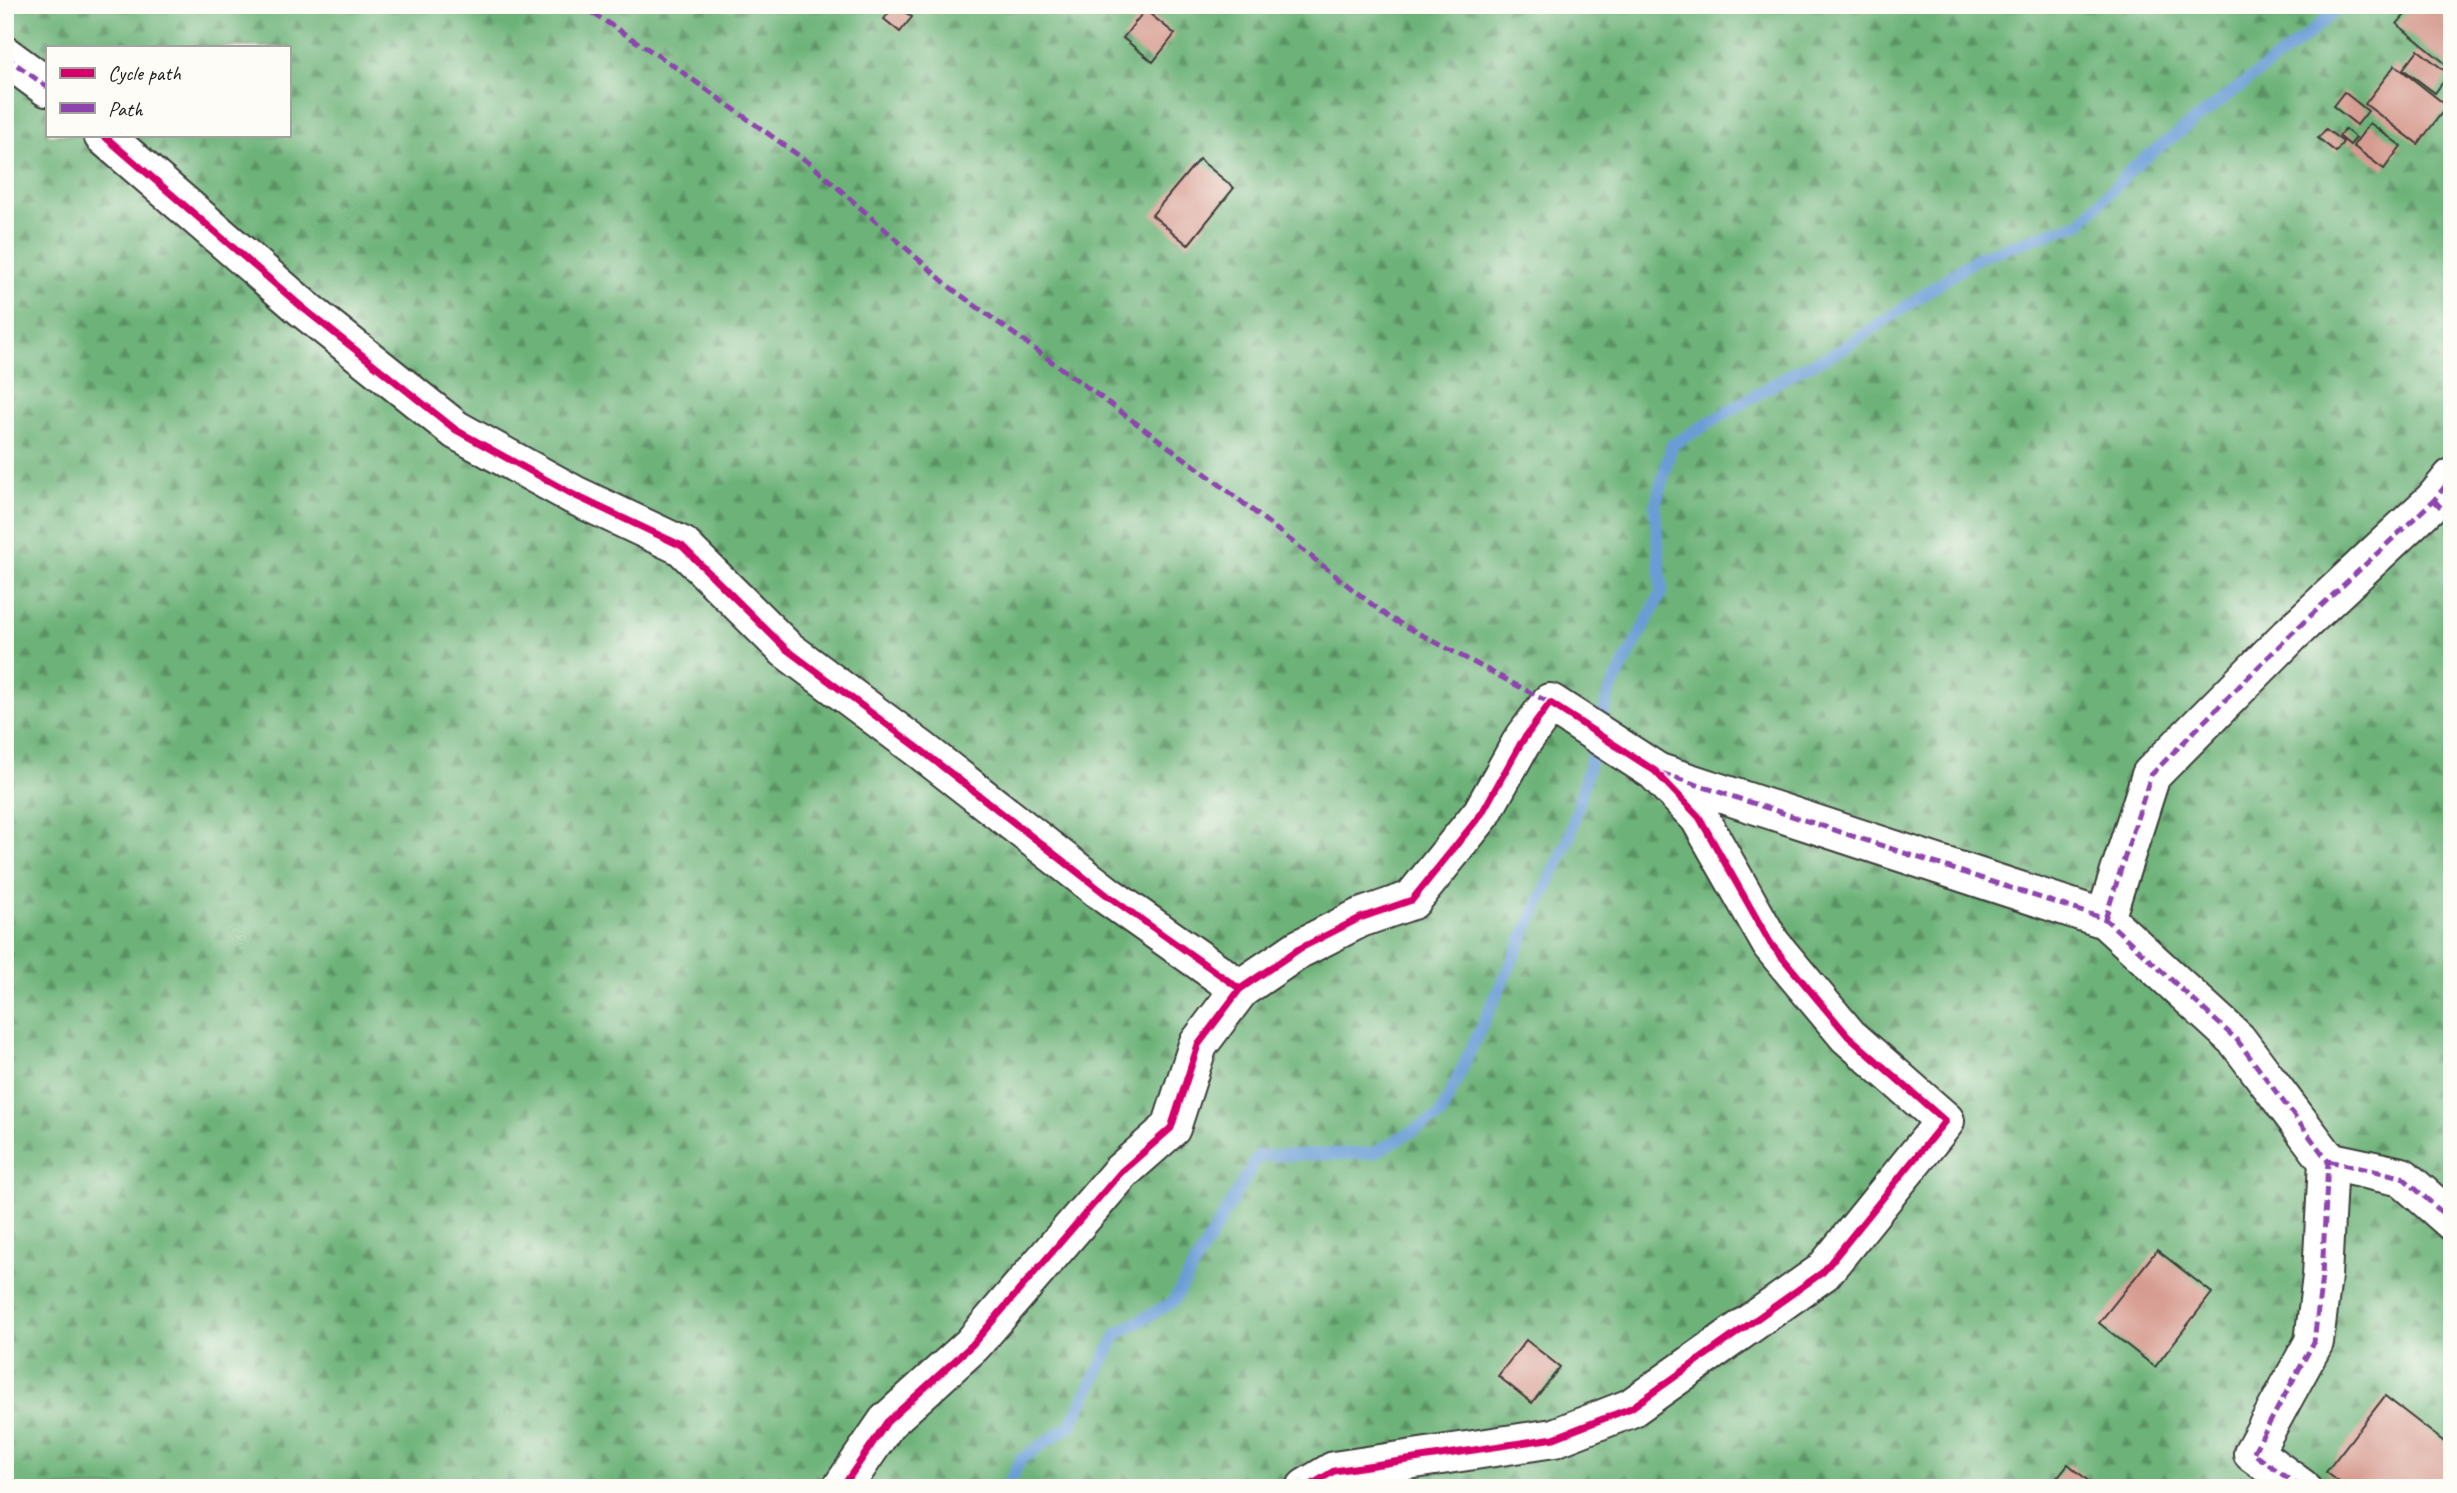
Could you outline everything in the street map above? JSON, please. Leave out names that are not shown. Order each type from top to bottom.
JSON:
[{"type":"street","points":[[5,56],[46,86]]},
{"type":"street","points":[[104,136],[303,308],[456,430],[573,495],[682,546],[786,649],[1108,896],[1240,989]]},
{"type":"street","points":[[2105,919],[2151,775],[2290,635],[2446,499]]},
{"type":"street","points":[[842,1488],[887,1422],[972,1345],[1121,1172],[1171,1128],[1198,1045],[1240,989],[1299,949],[1360,918],[1412,900],[1482,813],[1521,743],[1550,703],[1655,771],[1699,817],[1771,944],[1848,1036],[1945,1121],[1823,1272],[1631,1408],[1554,1438],[1334,1471],[1306,1488]]},
{"type":"street","points":[[1655,771],[2105,919],[2237,1040],[2328,1161],[2322,1276],[2314,1342],[2253,1453],[2301,1488]]},
{"type":"street","points":[[2328,1161],[2402,1177],[2452,1221]]},
{"type":"green space","points":[[5,5],[2452,5],[2452,1488],[5,1488]]},
{"type":"building","points":[[895,5],[912,17],[900,32],[884,19]]},
{"type":"building","points":[[2413,5],[2435,5],[2452,19],[2452,69],[2397,24]]},
{"type":"building","points":[[1145,10],[1175,34],[1153,62],[1123,38]]},
{"type":"building","points":[[2418,50],[2449,74],[2435,93],[2403,69]]},
{"type":"building","points":[[2395,65],[2447,106],[2418,144],[2365,104]]},
{"type":"building","points":[[2344,92],[2368,111],[2357,125],[2333,106]]},
{"type":"building","points":[[2370,123],[2401,146],[2384,169],[2353,146]]},
{"type":"building","points":[[2326,129],[2343,142],[2336,152],[2318,138]]},
{"type":"building","points":[[2345,129],[2356,138],[2350,145],[2339,136]]},
{"type":"building","points":[[1199,159],[1234,188],[1188,245],[1152,215]]},
{"type":"building","points":[[2157,1250],[2212,1293],[2155,1367],[2099,1323]]},
{"type":"building","points":[[1526,1340],[1560,1367],[1532,1403],[1498,1376]]},
{"type":"building","points":[[2385,1396],[2452,1448],[2452,1488],[2347,1488],[2326,1472]]},
{"type":"building","points":[[2068,1464],[2097,1488],[2049,1488]]},
{"type":"waterway","points":[[1007,1488],[1021,1459],[1071,1425],[1117,1334],[1173,1302],[1258,1156],[1373,1153],[1440,1116],[1569,839],[1609,693],[1662,592],[1655,507],[1672,445],[1796,371],[1841,350],[1979,257],[2080,223],[2137,164],[2304,38],[2342,5]]},
{"type":"marked path","points":[[580,5],[668,62],[812,165],[951,288],[1210,477],[1388,617],[1550,703]]},
{"type":"marked path","points":[[5,56],[46,86]]},
{"type":"marked path","points":[[2105,919],[2151,775],[2290,635],[2434,500],[2452,478]]},
{"type":"marked path","points":[[2434,500],[2452,520]]},
{"type":"marked path","points":[[1661,773],[2105,919],[2237,1040],[2328,1161],[2322,1276],[2314,1342],[2253,1453],[2301,1488]]},
{"type":"marked path","points":[[2328,1161],[2402,1177],[2452,1221]]},
{"type":"cycle path","points":[[104,136],[303,308],[456,430],[574,495],[682,546],[786,649],[1108,896],[1240,989],[1198,1045],[1171,1128],[1121,1172],[972,1345],[887,1422],[842,1488]]},
{"type":"cycle path","points":[[1240,989],[1299,949],[1360,918],[1412,900],[1482,813],[1521,743],[1550,703],[1655,771],[1699,817],[1771,944],[1848,1036],[1945,1121],[1823,1272],[1631,1408],[1554,1438],[1334,1471],[1306,1488]]}]
